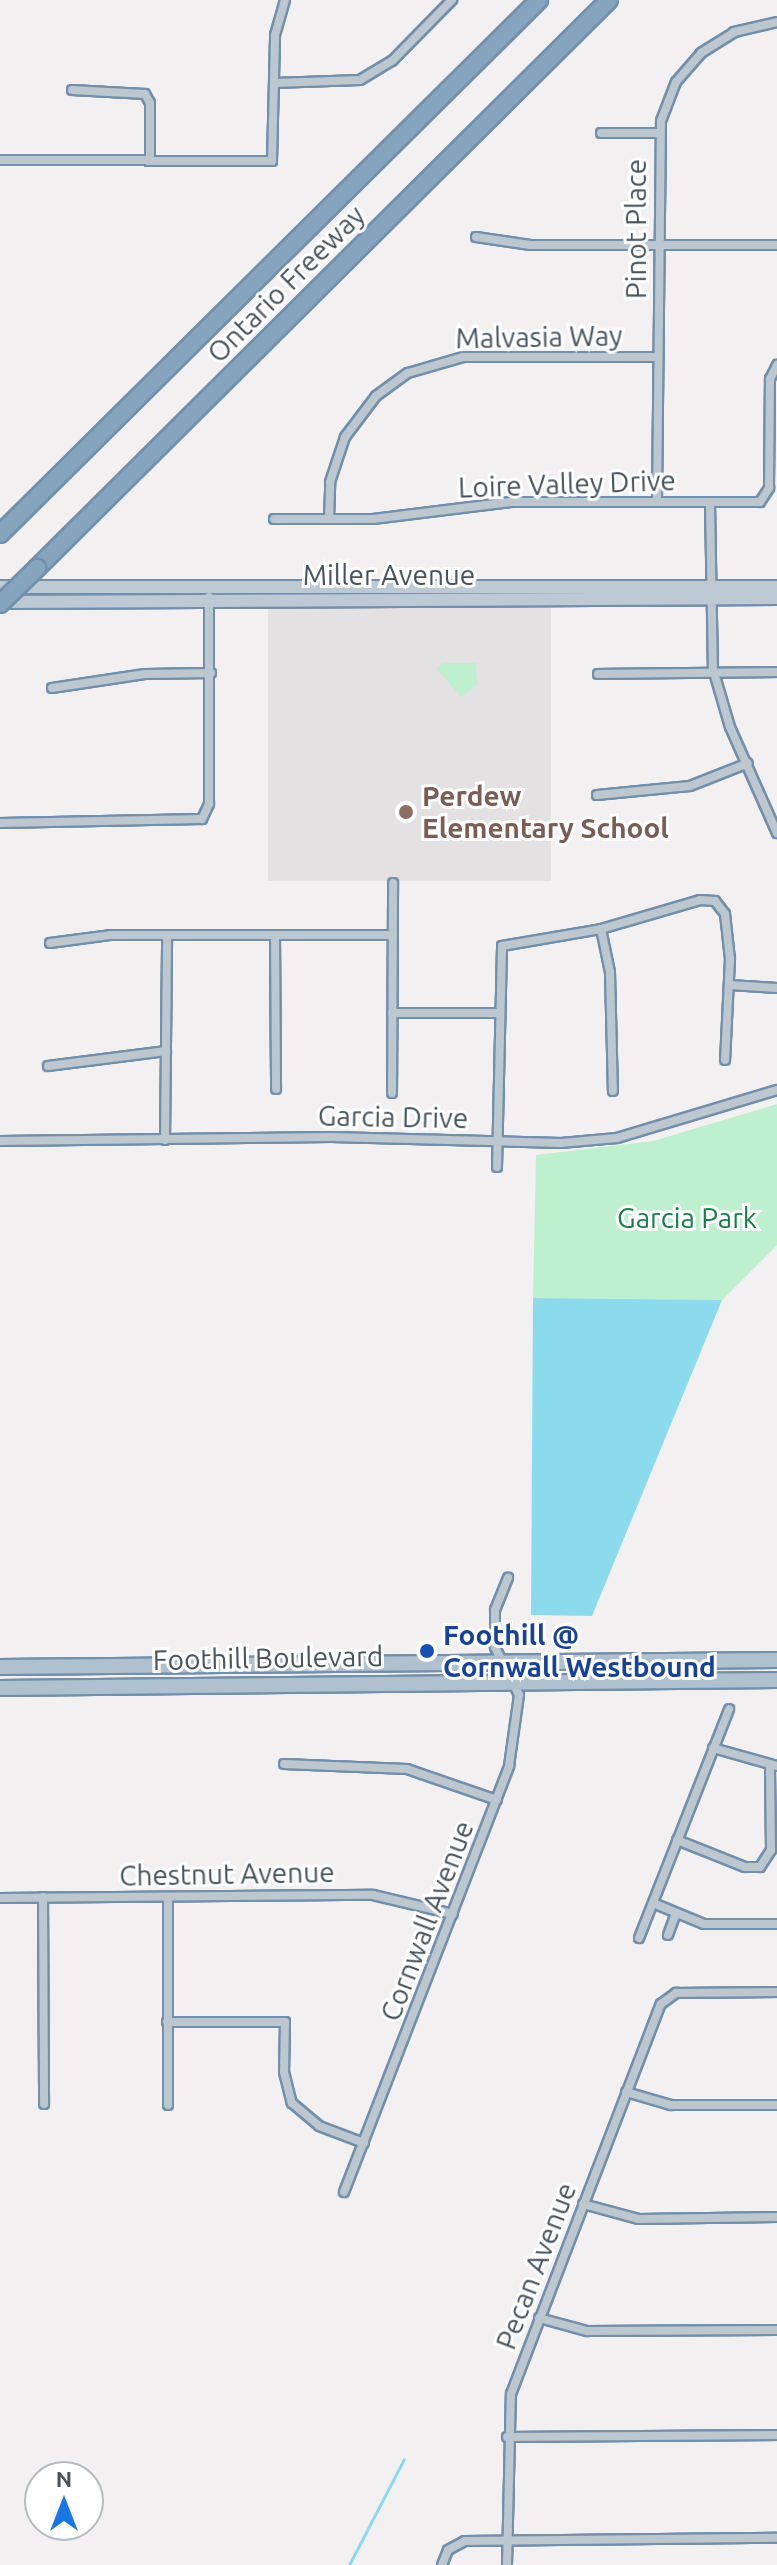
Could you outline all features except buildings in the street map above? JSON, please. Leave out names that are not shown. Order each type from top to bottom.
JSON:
[{"type":"highway","name":"Ontario Freeway","points":[[0,534],[539,0]]},
{"type":"highway","name":"Ontario Freeway","points":[[0,603],[609,0]]},
{"type":"main road","name":"Miller Avenue","points":[[0,587],[709,601],[777,598]]},
{"type":"main road","name":"Miller Avenue","points":[[0,603],[210,593],[777,587]]},
{"type":"main road","name":"Foothill Boulevard","points":[[0,1667],[777,1660]]},
{"type":"main road","name":"Foothill Boulevard","points":[[0,1688],[777,1680]]},
{"type":"street","points":[[0,160],[272,161],[275,35],[285,0]]},
{"type":"street","points":[[274,83],[360,80],[392,61],[452,0]]},
{"type":"street","name":"Pinot Place","points":[[657,502],[659,133],[670,93],[701,53],[734,32],[777,22]]},
{"type":"street","points":[[72,90],[145,94],[150,103],[150,161]]},
{"type":"street","points":[[601,133],[659,133]]},
{"type":"street","points":[[476,237],[530,245],[777,245]]},
{"type":"street","name":"Malvasia Way","points":[[329,519],[330,482],[345,437],[376,396],[408,373],[463,357],[657,357]]},
{"type":"street","name":"Loire Valley Drive","points":[[274,519],[373,519],[511,502],[765,499],[776,365]]},
{"type":"street","points":[[710,502],[709,601],[713,669],[724,712],[777,833]]},
{"type":"street","points":[[0,823],[202,819],[209,804],[210,593]]},
{"type":"street","points":[[598,674],[713,669],[777,672]]},
{"type":"street","points":[[52,688],[145,674],[211,673]]},
{"type":"street","points":[[597,795],[690,786],[748,763]]},
{"type":"street","points":[[392,1093],[393,883]]},
{"type":"street","points":[[497,1167],[500,1142],[502,946],[601,929],[700,900],[715,901],[725,914],[730,985],[725,1060]]},
{"type":"street","points":[[601,929],[610,972],[613,1091]]},
{"type":"street","points":[[50,943],[167,935],[393,935]]},
{"type":"street","points":[[165,1140],[167,935]]},
{"type":"street","points":[[275,935],[276,1089]]},
{"type":"street","points":[[730,985],[777,988]]},
{"type":"street","points":[[392,1013],[500,1013]]},
{"type":"street","points":[[48,1066],[166,1051]]},
{"type":"street","name":"Garcia Drive","points":[[0,1141],[500,1142],[617,1138],[777,1090]]},
{"type":"street","name":"Cornwall Avenue","points":[[344,2192],[497,1800],[517,1725],[519,1695],[495,1647],[495,1610],[508,1578]]},
{"type":"street","points":[[639,1938],[729,1709]]},
{"type":"street","points":[[677,1840],[745,1867],[760,1867],[771,1850],[774,1766],[713,1748]]},
{"type":"street","points":[[284,1764],[407,1769],[497,1800]]},
{"type":"street","name":"Chestnut Avenue","points":[[0,1898],[383,1895],[453,1914]]},
{"type":"street","points":[[43,1897],[44,2104]]},
{"type":"street","points":[[168,1897],[168,2105]]},
{"type":"street","points":[[653,1903],[704,1924],[777,1924]]},
{"type":"street","points":[[668,1935],[676,1913]]},
{"type":"street","name":"Pecan Avenue","points":[[507,2565],[507,2437],[511,2394],[626,2092],[666,1996],[777,1992]]},
{"type":"street","points":[[167,2022],[285,2022],[284,2072],[292,2103],[319,2126],[364,2143]]},
{"type":"street","points":[[626,2092],[671,2105],[777,2105]]},
{"type":"street","points":[[583,2204],[639,2219],[777,2217]]},
{"type":"street","points":[[539,2318],[587,2331],[777,2330]]},
{"type":"street","points":[[507,2437],[777,2435]]},
{"type":"street","points":[[442,2565],[458,2542],[777,2538]]},
{"type":"shaded area","name":"Perdew Elementary School","points":[[268,608],[551,608],[551,881],[268,881]]},
{"type":"green space","points":[[443,663],[476,663],[477,685],[461,697],[437,669]]},
{"type":"green space","name":"Garcia Park","points":[[777,1104],[777,1245],[722,1300],[533,1298],[536,1155],[653,1141]]},
{"type":"water","points":[[533,1298],[722,1300],[592,1616],[531,1615]]},
{"type":"waterway","points":[[349,2565],[404,2459]]},
{"type":"place","name":"Perdew Elementary School","points":[[406,812]]},
{"type":"place","name":"Foothill @ Cornwall Westbound","points":[[427,1651]]}]
